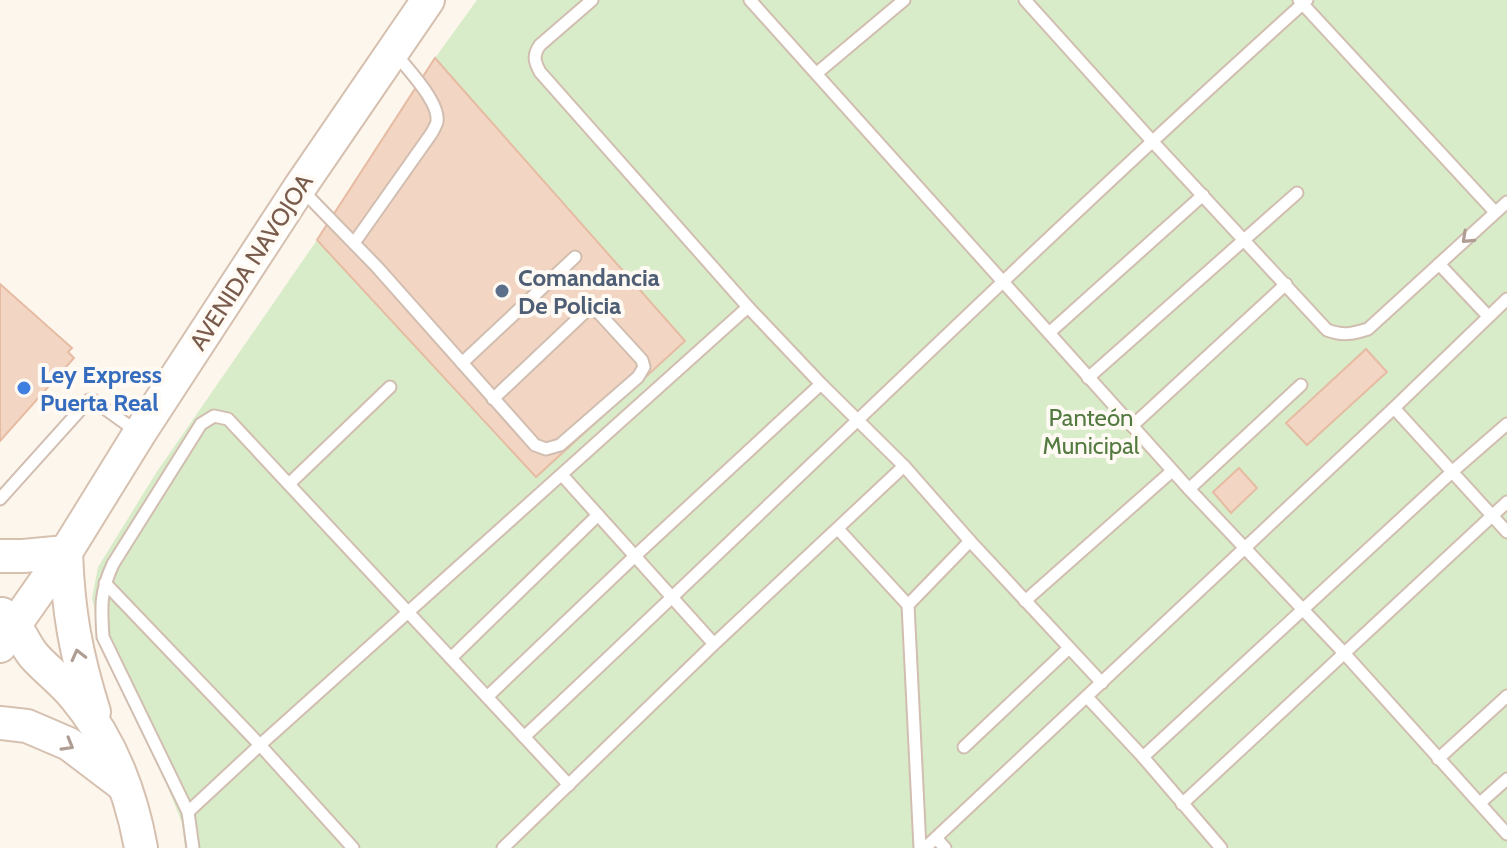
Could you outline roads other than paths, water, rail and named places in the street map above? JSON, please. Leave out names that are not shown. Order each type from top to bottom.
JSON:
[{"type":"street","name":"AVENIDA NAVOJOA","points":[[3,634],[66,552],[300,187],[428,0]]},
{"type":"street","points":[[0,556],[66,552],[74,642],[99,730],[126,787],[141,848]]},
{"type":"street","points":[[3,634],[51,671],[99,730]]},
{"type":"street","points":[[0,723],[27,726],[69,744],[126,787]]},
{"type":"lane","points":[[592,0],[540,45],[534,62],[540,72],[748,307],[904,466],[1102,683]]},
{"type":"lane","points":[[750,0],[1172,471],[1344,653],[1507,834]]},
{"type":"lane","points":[[817,73],[904,0]]},
{"type":"lane","points":[[1025,0],[1327,330],[1352,335],[1368,329],[1507,202]]},
{"type":"lane","points":[[524,737],[1303,1],[1495,212]]},
{"type":"lane","points":[[354,243],[437,122],[431,100],[393,50]]},
{"type":"lane","points":[[300,187],[354,243],[493,399],[535,445],[546,449],[560,445],[638,377],[644,367],[642,360],[599,313],[591,309],[493,399]]},
{"type":"lane","points":[[1088,378],[1297,193]]},
{"type":"lane","points":[[1049,333],[1203,195]]},
{"type":"lane","points":[[462,363],[575,257]]},
{"type":"lane","points":[[1439,264],[1488,316]]},
{"type":"lane","points":[[1132,426],[1286,284]]},
{"type":"lane","points":[[922,848],[1102,683],[1507,299]]},
{"type":"lane","points":[[188,812],[748,307]]},
{"type":"lane","points":[[487,697],[821,384]]},
{"type":"lane","points":[[1189,489],[1301,385]]},
{"type":"lane","points":[[289,484],[390,387]]},
{"type":"lane","points":[[0,499],[89,400],[139,434]]},
{"type":"lane","points":[[1394,408],[1507,532]]},
{"type":"lane","points":[[193,848],[188,812],[103,637],[101,607],[105,583],[113,564],[201,424],[214,416],[228,419],[569,785]]},
{"type":"lane","points":[[1143,757],[1507,424]]},
{"type":"lane","points":[[503,848],[904,466]]},
{"type":"lane","points":[[1025,601],[1172,471]]},
{"type":"lane","points":[[562,475],[714,644]]},
{"type":"lane","points":[[1182,804],[1507,502]]},
{"type":"lane","points":[[451,658],[598,515]]},
{"type":"lane","points":[[838,529],[908,605],[922,848]]},
{"type":"lane","points":[[908,605],[970,541]]},
{"type":"lane","points":[[105,583],[260,745],[353,848]]},
{"type":"lane","points":[[964,747],[1069,648]]},
{"type":"lane","points":[[1438,759],[1507,696]]},
{"type":"lane","points":[[1087,697],[1221,848]]},
{"type":"lane","points":[[1480,803],[1507,779]]},
{"type":"lane","points":[[936,838],[945,848]]},
{"type":"place","name":"Comandancia De Policia","points":[[502,291]]},
{"type":"place","name":"Ley Express Puerta Real","points":[[24,388]]},
{"type":"park label","name":"Panteón Municipal","points":[[1091,431]]}]
